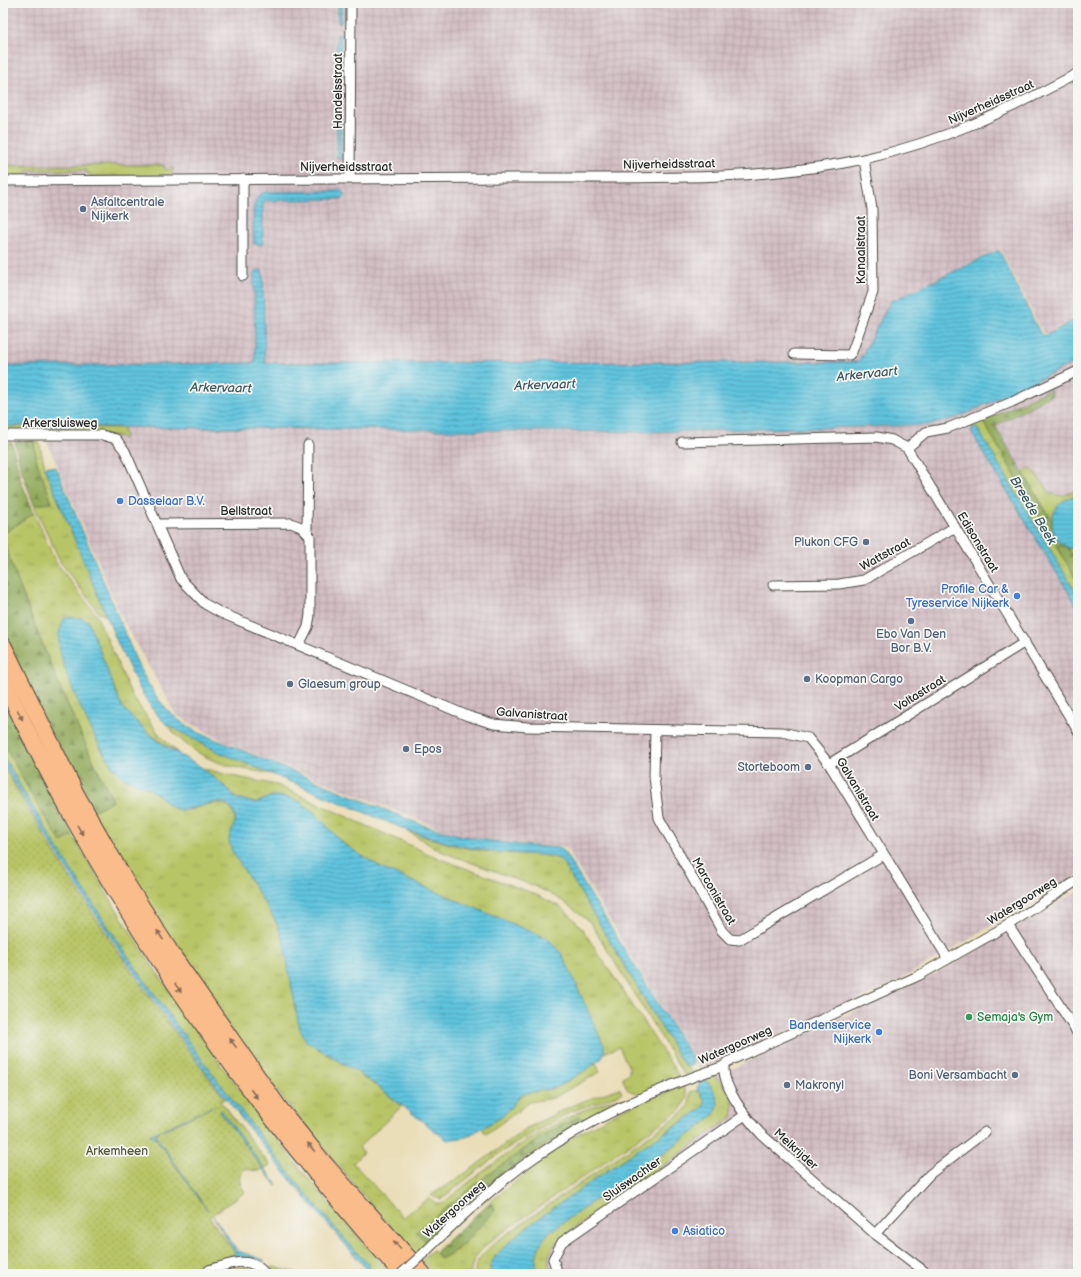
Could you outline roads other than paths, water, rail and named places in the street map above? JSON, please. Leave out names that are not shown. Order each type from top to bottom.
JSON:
[{"type":"highway","points":[[3,645],[76,794],[127,884],[175,959],[280,1108],[323,1162],[423,1274]]},
{"type":"highway","points":[[3,680],[65,804],[114,888],[166,970],[220,1049],[267,1111],[363,1230],[402,1274]]},
{"type":"street","name":"Handelsstraat","points":[[350,179],[351,3]]},
{"type":"street","name":"Nijverheidsstraat","points":[[3,181],[710,176],[793,171],[864,159],[908,147],[974,125],[1078,73]]},
{"type":"street","name":"Kanaalstraat","points":[[794,354],[849,355],[852,352],[873,292],[872,209],[864,159]]},
{"type":"street","points":[[243,179],[243,276]]},
{"type":"street","points":[[682,442],[877,437],[892,440],[907,448],[926,432],[948,428],[1012,402],[1078,371]]},
{"type":"street","name":"Arkersluisweg","points":[[3,435],[102,435],[116,439]]},
{"type":"street","name":"Galvanistraat","points":[[116,439],[125,451],[181,579],[205,604],[221,614],[300,645],[468,716],[494,724],[527,728],[782,732],[808,738],[829,764],[883,855],[948,959]]},
{"type":"street","points":[[300,645],[308,628],[310,615],[310,536],[307,533],[308,444]]},
{"type":"street","name":"Edisonstraat","points":[[907,448],[1078,731]]},
{"type":"street","name":"Bellstraat","points":[[158,524],[291,523],[307,533]]},
{"type":"street","name":"Wattstraat","points":[[773,585],[839,584],[864,580],[955,527]]},
{"type":"street","name":"Voltastraat","points":[[829,764],[1025,642]]},
{"type":"street","name":"Marconistraat","points":[[655,731],[654,777],[659,818],[722,931],[730,939],[739,940],[883,855]]},
{"type":"street","name":"Watergoorweg","points":[[402,1274],[509,1177],[565,1137],[631,1102],[724,1066],[727,1062],[918,976],[1008,925],[1078,880]]},
{"type":"street","points":[[1008,925],[1078,1034]]},
{"type":"street","name":"Melkrijder","points":[[724,1066],[723,1071],[727,1084],[745,1116],[761,1134],[875,1234],[928,1274]]},
{"type":"street","name":"Sluiswachter","points":[[558,1274],[553,1259],[562,1242],[745,1116]]},
{"type":"street","points":[[875,1234],[930,1174],[985,1132]]},
{"type":"street","points":[[209,1270],[242,1262],[256,1264],[265,1274]]},
{"type":"water","points":[[338,3],[342,3],[341,23],[338,23]]},
{"type":"water","points":[[337,34],[341,34],[341,158],[339,160],[337,158]]},
{"type":"water","points":[[340,189],[345,195],[342,199],[265,201],[263,204],[263,242],[262,245],[254,244],[254,205],[258,196],[266,192],[336,191]]},
{"type":"water","name":"Arkervaart","points":[[999,250],[1040,333],[1045,336],[1078,318],[1078,361],[959,417],[930,425],[650,432],[3,426],[3,366],[255,363],[254,274],[256,271],[262,270],[263,274],[265,363],[852,362],[859,361],[890,302]]},
{"type":"water","points":[[973,428],[977,428],[1078,596],[1078,608],[971,432]]},
{"type":"water","points":[[47,466],[56,467],[138,665],[155,695],[168,710],[195,731],[420,824],[472,838],[558,848],[563,850],[693,1060],[692,1066],[687,1067],[684,1065],[561,860],[552,856],[496,852],[460,846],[409,831],[216,751],[166,724],[152,709],[138,686],[118,644],[46,471],[45,468]]},
{"type":"water","points":[[1078,496],[1078,550],[1067,547],[1058,540],[1052,523],[1054,513],[1059,505],[1067,499]]},
{"type":"water","points":[[65,618],[81,618],[88,621],[122,707],[147,732],[165,746],[204,769],[230,791],[235,798],[256,803],[272,796],[285,797],[301,802],[315,813],[342,843],[383,869],[548,939],[561,953],[604,1046],[602,1058],[583,1072],[556,1088],[527,1093],[520,1096],[502,1117],[466,1137],[447,1140],[356,1071],[306,1041],[299,1027],[283,939],[275,920],[232,851],[229,839],[235,823],[235,815],[233,811],[229,806],[217,802],[185,810],[178,810],[171,807],[155,792],[129,781],[116,770],[108,760],[91,728],[73,690],[61,656],[59,644],[60,630]]},
{"type":"water","points":[[3,756],[30,803],[87,895],[148,985],[212,1073],[274,1154],[320,1210],[368,1264],[369,1268],[365,1274],[361,1274],[365,1269],[364,1266],[264,1147],[171,1024],[126,960],[42,830],[3,763]]},
{"type":"water","points":[[706,1081],[714,1091],[718,1104],[717,1109],[711,1118],[548,1233],[537,1253],[536,1263],[538,1274],[491,1274],[491,1263],[503,1248],[521,1232],[619,1162],[689,1118],[702,1107],[705,1104],[704,1099],[697,1088],[700,1083]]},
{"type":"water","points":[[216,1105],[155,1134],[208,1211],[155,1137],[150,1135]]},
{"type":"water","points":[[221,1110],[277,1185],[276,1186],[220,1112]]},
{"type":"water","points":[[213,1216],[238,1251],[264,1260],[264,1262],[237,1256],[211,1264],[233,1256],[235,1252]]},
{"type":"place","name":"Asfaltcentrale Nijkerk","points":[[83,209]]},
{"type":"place","name":"Dasselaar B.V.","points":[[120,501]]},
{"type":"place","name":"Plukon CFG","points":[[866,542]]},
{"type":"place","name":"Profile Car & Tyreservice Nijkerk","points":[[1017,596]]},
{"type":"place","name":"Ebo Van Den Bor B.V.","points":[[911,621]]},
{"type":"place","name":"Koopman Cargo","points":[[807,679]]},
{"type":"place","name":"Glaesum group","points":[[290,684]]},
{"type":"place","name":"Epos","points":[[406,749]]},
{"type":"place","name":"Storteboom","points":[[808,767]]},
{"type":"place","name":"Semaja's Gym","points":[[969,1017]]},
{"type":"place","name":"Bandenservice Nijkerk","points":[[879,1032]]},
{"type":"place","name":"Boni Versambacht","points":[[1015,1075]]},
{"type":"place","name":"Makronyl","points":[[787,1085]]},
{"type":"place","name":"Asiatico","points":[[675,1231]]},
{"type":"water label","name":"Breede Beek","points":[[1034,510]]},
{"type":"park label","name":"Arkemheen","points":[[117,1151]]}]
